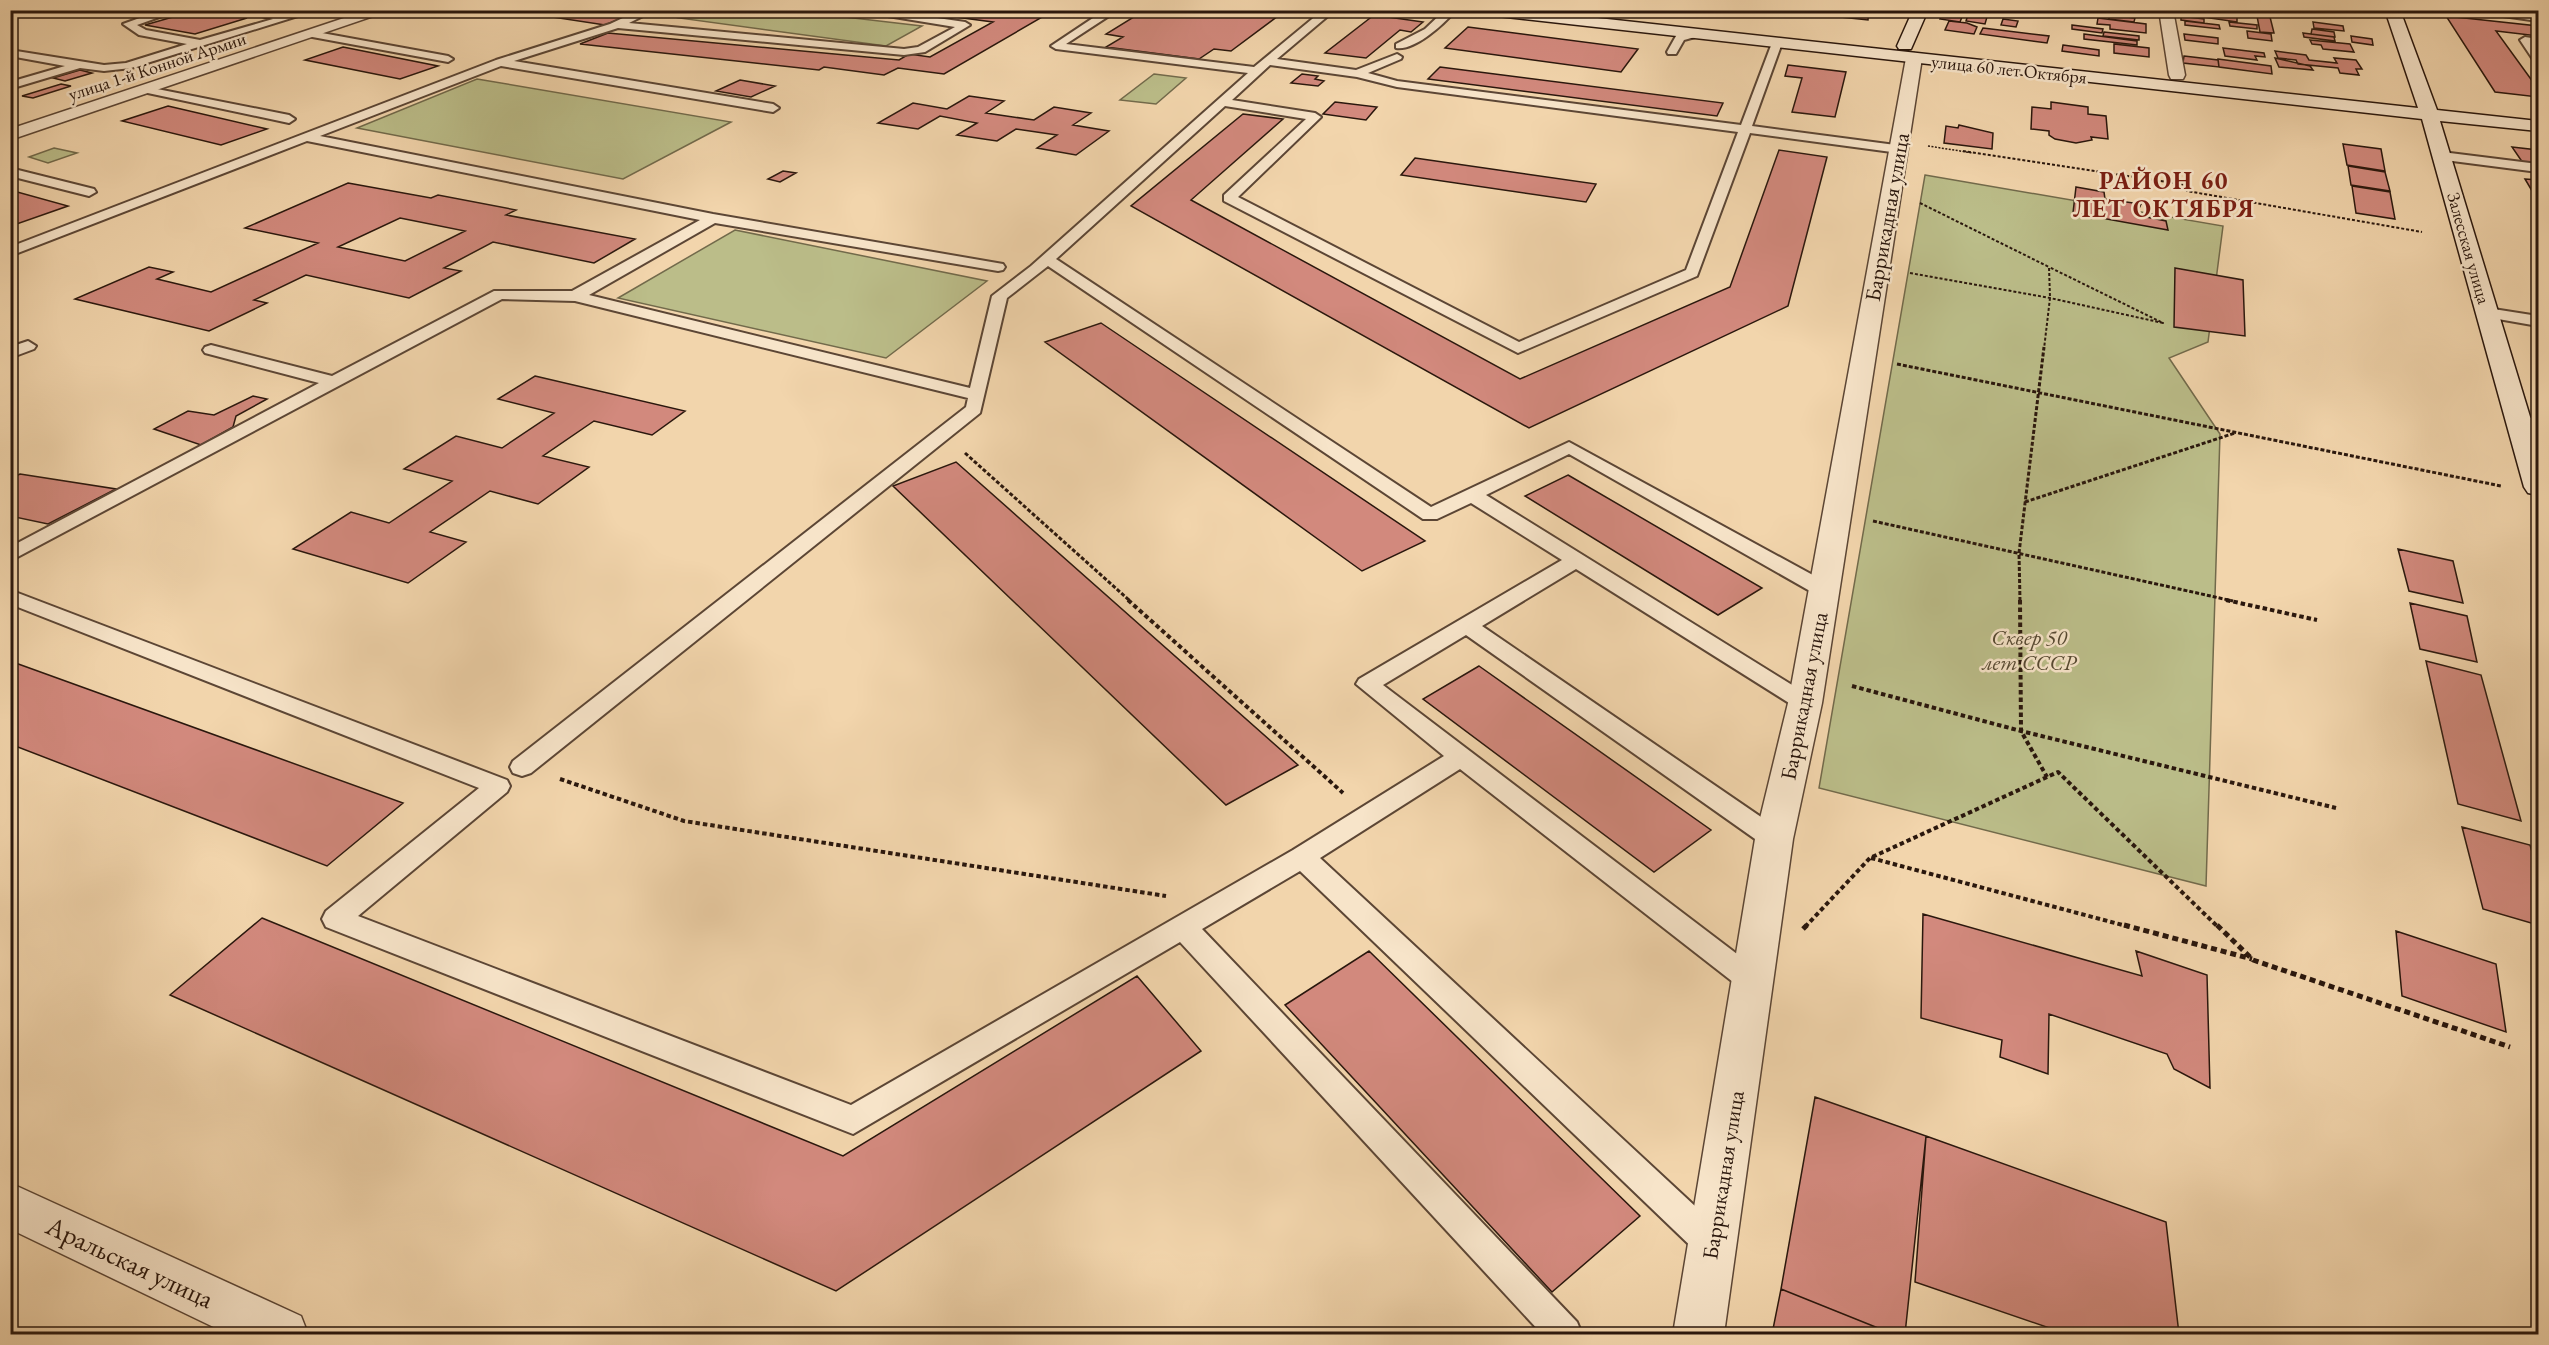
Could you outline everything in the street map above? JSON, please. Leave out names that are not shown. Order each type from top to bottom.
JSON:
[{"type":"main road","name":"улица 1-й Конной Армии","points":[[10,135],[384,10]]},
{"type":"main road","name":"улица 60 лет Октября","points":[[1480,10],[1777,43],[2176,75],[2427,107],[2538,126]]},
{"type":"main road","name":"улица 60 лет Октября","points":[[1592,10],[1910,52],[2427,107],[2538,115]]},
{"type":"main road","name":"Баррикадная улица","points":[[1698,1335],[1774,839],[1805,703],[1892,190],[1911,147],[1910,52],[1921,10]]},
{"type":"main road","points":[[2166,10],[2176,75]]},
{"type":"main road","name":"Залесская улица","points":[[2391,11],[2427,107],[2487,313],[2529,423],[2538,487]]},
{"type":"main road","name":"Аральская улица","points":[[10,1205],[283,1335]]},
{"type":"lane","points":[[174,10],[128,24],[143,33],[202,44]]},
{"type":"lane","points":[[244,10],[287,18]]},
{"type":"lane","points":[[10,53],[104,68],[127,66],[312,10]]},
{"type":"lane","points":[[617,25],[904,52],[921,50],[965,25],[856,10]]},
{"type":"lane","points":[[1113,10],[1056,46],[1257,71]]},
{"type":"lane","points":[[522,766],[974,409],[1000,296],[1047,259],[1268,61],[1330,10]]},
{"type":"lane","points":[[1357,74],[1429,31],[1451,10]]},
{"type":"lane","points":[[2466,10],[2538,18]]},
{"type":"lane","points":[[10,252],[500,62],[617,25],[649,11]]},
{"type":"lane","points":[[311,34],[448,59]]},
{"type":"lane","points":[[1672,52],[1683,34]]},
{"type":"lane","points":[[2538,42],[2525,40],[2538,59]]},
{"type":"lane","points":[[1223,102],[1315,117],[1229,198],[1518,348],[1692,273],[1777,43]]},
{"type":"lane","points":[[1268,61],[1357,74],[1397,84],[1744,130],[1911,147]]},
{"type":"lane","points":[[500,62],[773,108]]},
{"type":"lane","points":[[10,86],[79,65]]},
{"type":"lane","points":[[147,90],[289,119]]},
{"type":"lane","points":[[306,137],[713,218],[998,267]]},
{"type":"lane","points":[[2442,156],[2538,168]]},
{"type":"lane","points":[[10,172],[89,192]]},
{"type":"lane","points":[[575,296],[713,218]]},
{"type":"lane","points":[[1047,259],[1430,515],[1569,447],[1824,590]]},
{"type":"lane","points":[[10,555],[499,294],[575,296],[977,395]]},
{"type":"lane","points":[[2487,313],[2538,321]]},
{"type":"lane","points":[[10,341],[28,346],[10,353]]},
{"type":"lane","points":[[211,350],[334,382]]},
{"type":"lane","points":[[1472,495],[1805,703]]},
{"type":"lane","points":[[1576,561],[1367,684],[1752,981]]},
{"type":"lane","points":[[10,596],[498,786],[336,919],[853,1120],[1302,857],[1462,756]]},
{"type":"lane","points":[[1467,626],[1774,839]]},
{"type":"lane","points":[[1302,857],[1712,1244]]},
{"type":"lane","points":[[1183,927],[1565,1335]]},
{"type":"path","points":[[1911,147],[2187,185],[2187,191],[2422,232]]},
{"type":"path","points":[[1892,190],[2163,323],[2050,298],[1906,273]]},
{"type":"path","points":[[2047,777],[2021,731],[2019,553],[2050,298],[2049,267]]},
{"type":"path","points":[[1863,358],[2504,487]]},
{"type":"path","points":[[2025,502],[2236,433]]},
{"type":"path","points":[[943,434],[1368,816]]},
{"type":"path","points":[[1837,513],[2317,620]]},
{"type":"path","points":[[1852,686],[2021,731],[2336,808]]},
{"type":"path","points":[[522,766],[684,821],[1221,905]]},
{"type":"path","points":[[1800,932],[1870,858],[2058,772],[2253,960]]},
{"type":"path","points":[[1870,858],[2253,960],[2510,1047]]},
{"type":"green space","points":[[696,11],[823,11],[819,14],[922,26],[886,46],[679,18]]},
{"type":"green space","points":[[1154,74],[1186,78],[1156,104],[1120,100]]},
{"type":"green space","points":[[477,79],[731,122],[623,179],[357,128]]},
{"type":"green space","points":[[54,148],[77,153],[48,163],[29,157]]},
{"type":"green space","name":"Сквер 50 лет СССР","points":[[1925,175],[2223,226],[2208,342],[2169,358],[2220,434],[2206,886],[1819,788]]},
{"type":"green space","points":[[735,230],[987,281],[886,358],[618,298]]},
{"type":"building","points":[[197,10],[247,18],[195,34],[145,25]]},
{"type":"building","points":[[507,10],[618,10],[635,13],[605,25]]},
{"type":"building","points":[[902,10],[999,10],[1044,16],[944,74],[898,68],[884,75],[824,67],[819,70],[580,44],[608,33],[899,60],[909,54],[930,57],[993,22]]},
{"type":"building","points":[[1145,10],[1258,10],[1282,13],[1231,51],[1214,49],[1199,59],[1106,47],[1123,37],[1106,34]]},
{"type":"building","points":[[1773,10],[1869,10],[1868,20]]},
{"type":"building","points":[[2117,10],[2146,10],[2145,16],[2117,13]]},
{"type":"building","points":[[2188,10],[2237,14],[2237,22],[2188,14]]},
{"type":"building","points":[[2246,10],[2267,10],[2267,16],[2246,13]]},
{"type":"building","points":[[2311,10],[2335,12],[2336,17],[2311,14]]},
{"type":"building","points":[[1374,15],[1423,22],[1411,32],[1400,30],[1366,58],[1325,53]]},
{"type":"building","points":[[1942,15],[1962,17],[1960,22],[1940,19]]},
{"type":"building","points":[[1968,15],[1987,17],[1985,24],[1966,21]]},
{"type":"building","points":[[2109,15],[2135,18],[2134,22],[2109,19]]},
{"type":"building","points":[[2181,16],[2204,19],[2204,23],[2181,20]]},
{"type":"building","points":[[2257,16],[2270,17],[2274,33],[2260,32]]},
{"type":"building","points":[[2446,16],[2538,26],[2538,36],[2496,31],[2533,82],[2538,83],[2538,97],[2495,92]]},
{"type":"building","points":[[2098,18],[2146,24],[2146,33],[2110,29],[2110,25],[2097,24]]},
{"type":"building","points":[[2003,19],[2018,21],[2016,27],[2001,25]]},
{"type":"building","points":[[1949,21],[1967,23],[1977,27],[1974,34],[1945,30]]},
{"type":"building","points":[[2185,21],[2219,25],[2220,29],[2185,25]]},
{"type":"building","points":[[2229,22],[2257,25],[2257,29],[2230,26]]},
{"type":"building","points":[[2313,22],[2343,26],[2344,31],[2314,28]]},
{"type":"building","points":[[2072,25],[2103,29],[2102,33],[2072,29]]},
{"type":"building","points":[[1468,27],[1638,49],[1621,72],[1445,48]]},
{"type":"building","points":[[1983,28],[2049,36],[2047,43],[1980,34]]},
{"type":"building","points":[[2312,29],[2334,32],[2335,37],[2311,34]]},
{"type":"building","points":[[2247,31],[2271,34],[2272,41],[2248,38]]},
{"type":"building","points":[[2104,32],[2139,36],[2139,40],[2103,36]]},
{"type":"building","points":[[2303,33],[2334,37],[2335,41],[2304,37]]},
{"type":"building","points":[[2084,34],[2137,41],[2137,45],[2084,39]]},
{"type":"building","points":[[2184,34],[2218,38],[2218,44],[2185,40]]},
{"type":"building","points":[[2351,36],[2372,39],[2373,45],[2352,42]]},
{"type":"building","points":[[2310,40],[2350,44],[2354,52],[2323,49],[2321,45],[2312,44]]},
{"type":"building","points":[[2114,44],[2149,48],[2149,57],[2114,53]]},
{"type":"building","points":[[2063,45],[2099,50],[2099,56],[2062,51]]},
{"type":"building","points":[[343,47],[438,66],[400,79],[305,60]]},
{"type":"building","points":[[2223,48],[2264,53],[2265,57],[2255,56],[2257,60],[2225,56]]},
{"type":"building","points":[[2275,51],[2306,55],[2309,60],[2337,63],[2334,58],[2356,60],[2362,69],[2356,69],[2359,75],[2340,73],[2338,68],[2298,64],[2296,60],[2278,58]]},
{"type":"building","points":[[2184,56],[2218,60],[2219,67],[2183,63]]},
{"type":"building","points":[[2275,58],[2310,66],[2313,70],[2279,67]]},
{"type":"building","points":[[2218,59],[2271,66],[2272,74],[2219,67]]},
{"type":"building","points":[[1788,65],[1846,72],[1835,117],[1792,112],[1802,78],[1785,76]]},
{"type":"building","points":[[1440,67],[1723,103],[1717,116],[1428,79]]},
{"type":"building","points":[[80,70],[92,73],[65,81],[53,78]]},
{"type":"building","points":[[1302,74],[1318,76],[1315,79],[1324,81],[1318,86],[1291,83]]},
{"type":"building","points":[[740,80],[775,86],[751,97],[716,91]]},
{"type":"building","points":[[61,84],[71,86],[33,98],[22,96]]},
{"type":"building","points":[[969,96],[1004,101],[986,113],[1034,120],[1054,107],[1091,113],[1073,125],[1109,131],[1076,155],[1037,148],[1057,135],[1016,129],[997,141],[957,135],[977,123],[940,116],[918,129],[878,123],[913,103],[947,109]]},
{"type":"building","points":[[1335,102],[1377,107],[1366,120],[1323,114]]},
{"type":"building","points":[[2051,102],[2088,107],[2088,114],[2106,116],[2108,139],[2091,137],[2092,140],[2076,143],[2055,139],[2049,135],[2049,131],[2031,129],[2032,107],[2051,109]]},
{"type":"building","points":[[168,106],[267,129],[221,145],[122,121]]},
{"type":"building","points":[[1243,114],[1283,119],[1191,200],[1520,379],[1730,287],[1779,150],[1827,157],[1788,306],[1529,428],[1131,206]]},
{"type":"building","points":[[1959,125],[1993,133],[1992,149],[1944,143],[1946,126],[1958,128]]},
{"type":"building","points":[[2343,144],[2381,149],[2385,171],[2347,165]]},
{"type":"building","points":[[2512,147],[2538,150],[2538,165],[2523,163]]},
{"type":"building","points":[[1415,158],[1596,184],[1586,202],[1401,175]]},
{"type":"building","points":[[2348,166],[2385,172],[2390,191],[2351,185]]},
{"type":"building","points":[[783,171],[796,173],[780,182],[768,179]]},
{"type":"building","points":[[2525,179],[2538,180],[2538,201]]},
{"type":"building","points":[[348,183],[431,198],[438,195],[516,210],[506,215],[635,239],[594,263],[493,242],[444,268],[461,271],[409,298],[306,275],[254,300],[267,303],[209,331],[75,299],[149,267],[173,272],[157,279],[211,292],[318,243],[245,228]],"holes":[[[400,218],[465,231],[405,261],[338,247]]]},
{"type":"building","points":[[2352,186],[2390,192],[2395,219],[2356,213]]},
{"type":"building","points":[[2076,187],[2104,192],[2105,199],[2141,204],[2136,215],[2166,221],[2168,230],[2073,213]]},
{"type":"building","points":[[10,190],[68,206],[11,226]]},
{"type":"building","points":[[2175,268],[2243,280],[2245,336],[2174,327]]},
{"type":"building","points":[[1101,323],[1425,541],[1362,571],[1045,342]]},
{"type":"building","points":[[535,376],[685,411],[652,435],[594,421],[543,456],[589,467],[538,504],[490,491],[430,532],[466,542],[408,583],[293,549],[351,512],[389,523],[452,481],[404,469],[456,436],[502,448],[554,413],[498,399]]},
{"type":"building","points":[[253,396],[267,399],[236,416],[233,427],[201,445],[154,429],[188,411],[214,415]]},
{"type":"building","points":[[956,462],[1298,765],[1226,805],[893,486]]},
{"type":"building","points":[[20,474],[116,489],[48,524],[10,516],[10,479]]},
{"type":"building","points":[[1568,475],[1762,588],[1718,615],[1525,496]]},
{"type":"building","points":[[2398,549],[2453,561],[2463,603],[2409,591]]},
{"type":"building","points":[[2410,603],[2467,616],[2477,662],[2420,649]]},
{"type":"building","points":[[10,661],[403,803],[327,866],[10,744]]},
{"type":"building","points":[[2426,661],[2481,675],[2521,821],[2458,804]]},
{"type":"building","points":[[1479,666],[1711,830],[1654,872],[1423,699]]},
{"type":"building","points":[[2462,827],[2530,845],[2538,872],[2538,925],[2483,909]]},
{"type":"building","points":[[1923,914],[2142,976],[2136,951],[2207,975],[2210,1088],[2174,1069],[2167,1054],[2049,1014],[2048,1074],[2000,1057],[2002,1040],[1921,1018]]},
{"type":"building","points":[[262,918],[843,1156],[1137,976],[1201,1051],[836,1291],[170,995]]},
{"type":"building","points":[[2396,931],[2496,964],[2506,1032],[2402,996]]},
{"type":"building","points":[[1369,951],[1640,1216],[1552,1292],[1285,1005]]},
{"type":"building","points":[[1815,1097],[1926,1136],[1905,1334],[1893,1334],[1781,1289]]},
{"type":"building","points":[[1926,1136],[2166,1222],[2179,1334],[2067,1334],[1915,1282]]},
{"type":"building","points":[[1781,1289],[1893,1334],[1772,1334]]},
{"type":"district","name":"РАЙОН 60 ЛЕТ ОКТЯБРЯ","points":[[2164,194]]}]
